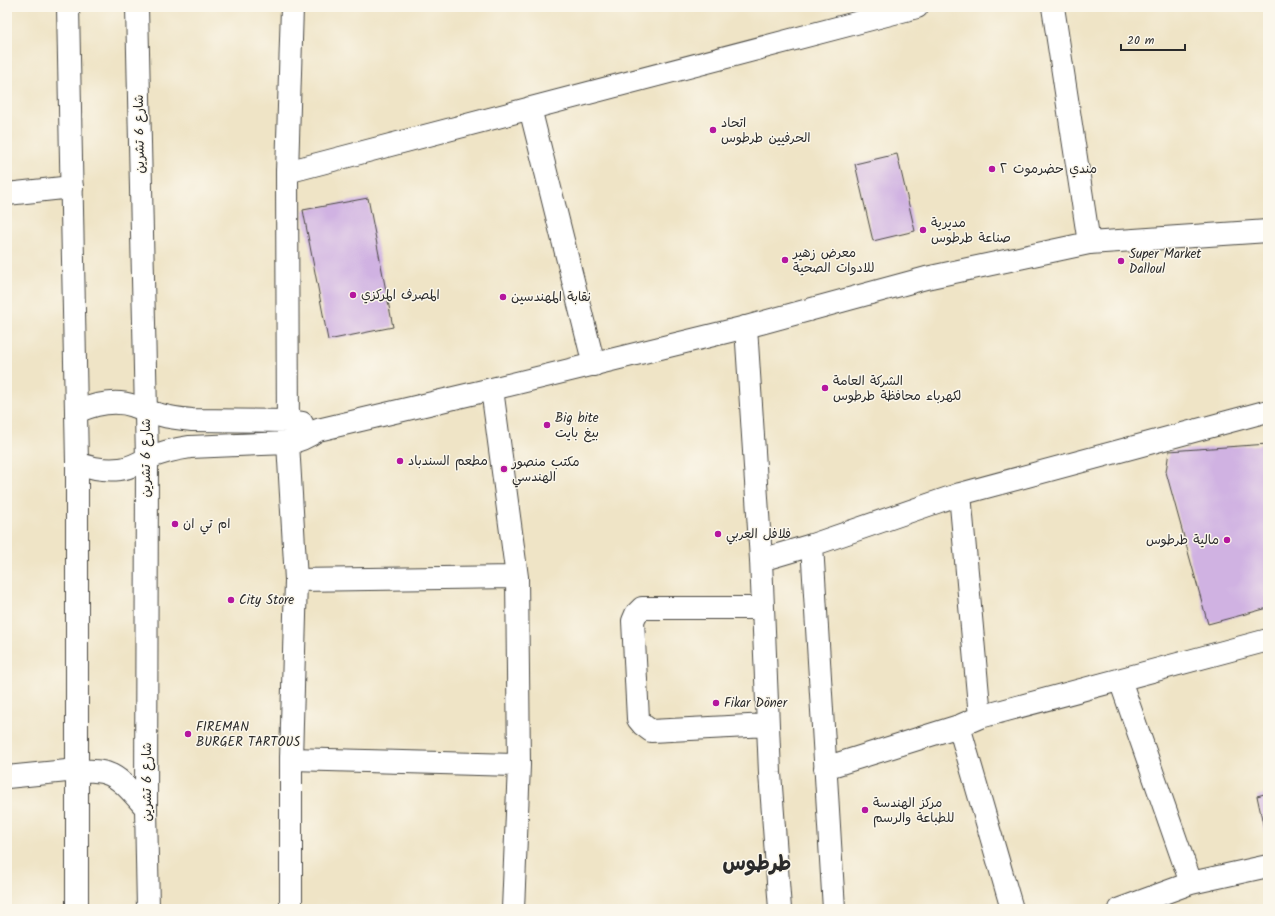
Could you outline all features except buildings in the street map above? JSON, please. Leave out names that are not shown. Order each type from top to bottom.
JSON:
[{"type":"street","points":[[68,7],[78,463],[78,909]]},
{"type":"street","name":"شارع 6 تشرين","points":[[137,7],[147,459],[146,808],[148,909]]},
{"type":"street","points":[[291,909],[291,759],[296,580],[288,443],[287,172],[292,7]]},
{"type":"street","points":[[287,172],[916,7]]},
{"type":"street","points":[[1052,7],[1089,243]]},
{"type":"street","points":[[530,108],[594,364]]},
{"type":"street","points":[[7,194],[72,187]]},
{"type":"street","points":[[78,463],[92,468],[106,470],[120,469],[175,449],[190,447],[288,443],[298,441],[308,437],[318,430],[746,327],[926,278],[1089,243],[1268,231]]},
{"type":"street","points":[[746,327],[761,560],[770,773],[780,909]]},
{"type":"street","points":[[492,389],[517,577],[519,765],[513,909]]},
{"type":"street","points":[[76,412],[89,406],[103,403],[118,403],[132,405],[161,415],[192,420],[288,421],[308,425],[318,430]]},
{"type":"street","points":[[761,560],[812,545],[960,494],[1268,411]]},
{"type":"street","points":[[960,494],[980,717]]},
{"type":"street","points":[[812,545],[834,909]]},
{"type":"street","points":[[296,580],[517,577]]},
{"type":"street","points":[[763,608],[642,608],[636,614],[633,621],[638,719],[643,726],[651,731],[768,725]]},
{"type":"street","points":[[825,768],[959,726],[980,717],[1268,640]]},
{"type":"street","points":[[1120,680],[1191,883]]},
{"type":"street","points":[[959,726],[1012,909]]},
{"type":"street","points":[[291,759],[519,765]]},
{"type":"street","points":[[7,777],[77,770],[106,773],[116,778],[146,808]]},
{"type":"street","points":[[1120,909],[1145,905],[1191,883],[1268,866]]},
{"type":"place","name":"اتحاد الحرفيين طرطوس","points":[[713,130]]},
{"type":"place","name":"مندي حضرموت ٢","points":[[992,169]]},
{"type":"place","name":"مديرية صناعة طرطوس","points":[[923,230]]},
{"type":"place","name":"معرض زهير للادوات الصحية","points":[[785,260]]},
{"type":"place","name":"Super Market Dalloul","points":[[1121,261]]},
{"type":"place","name":"المصرف المركزي","points":[[353,295]]},
{"type":"place","name":"نقابة المهندسين","points":[[503,297]]},
{"type":"place","name":"الشركة العامة لكهرباء محافظة طرطوس","points":[[825,388]]},
{"type":"place","name":"Big bite بيغ بايت","points":[[547,425]]},
{"type":"place","name":"مطعم السندباد","points":[[400,461]]},
{"type":"place","name":"مكتب منصور الهندسي","points":[[504,469]]},
{"type":"place","name":"ام تي ان","points":[[175,524]]},
{"type":"place","name":"فلافل العربي","points":[[718,534]]},
{"type":"place","name":"مالية طرطوس","points":[[1227,540]]},
{"type":"place","name":"City Store","points":[[231,600]]},
{"type":"place","name":"Fikar Döner","points":[[716,703]]},
{"type":"place","name":"FIREMAN BURGER TARTOUS","points":[[188,734]]},
{"type":"place","name":"مركز الهندسة للطباعة والرسم","points":[[865,810]]},
{"type":"district","name":"طرطوس","points":[[757,864]]}]
